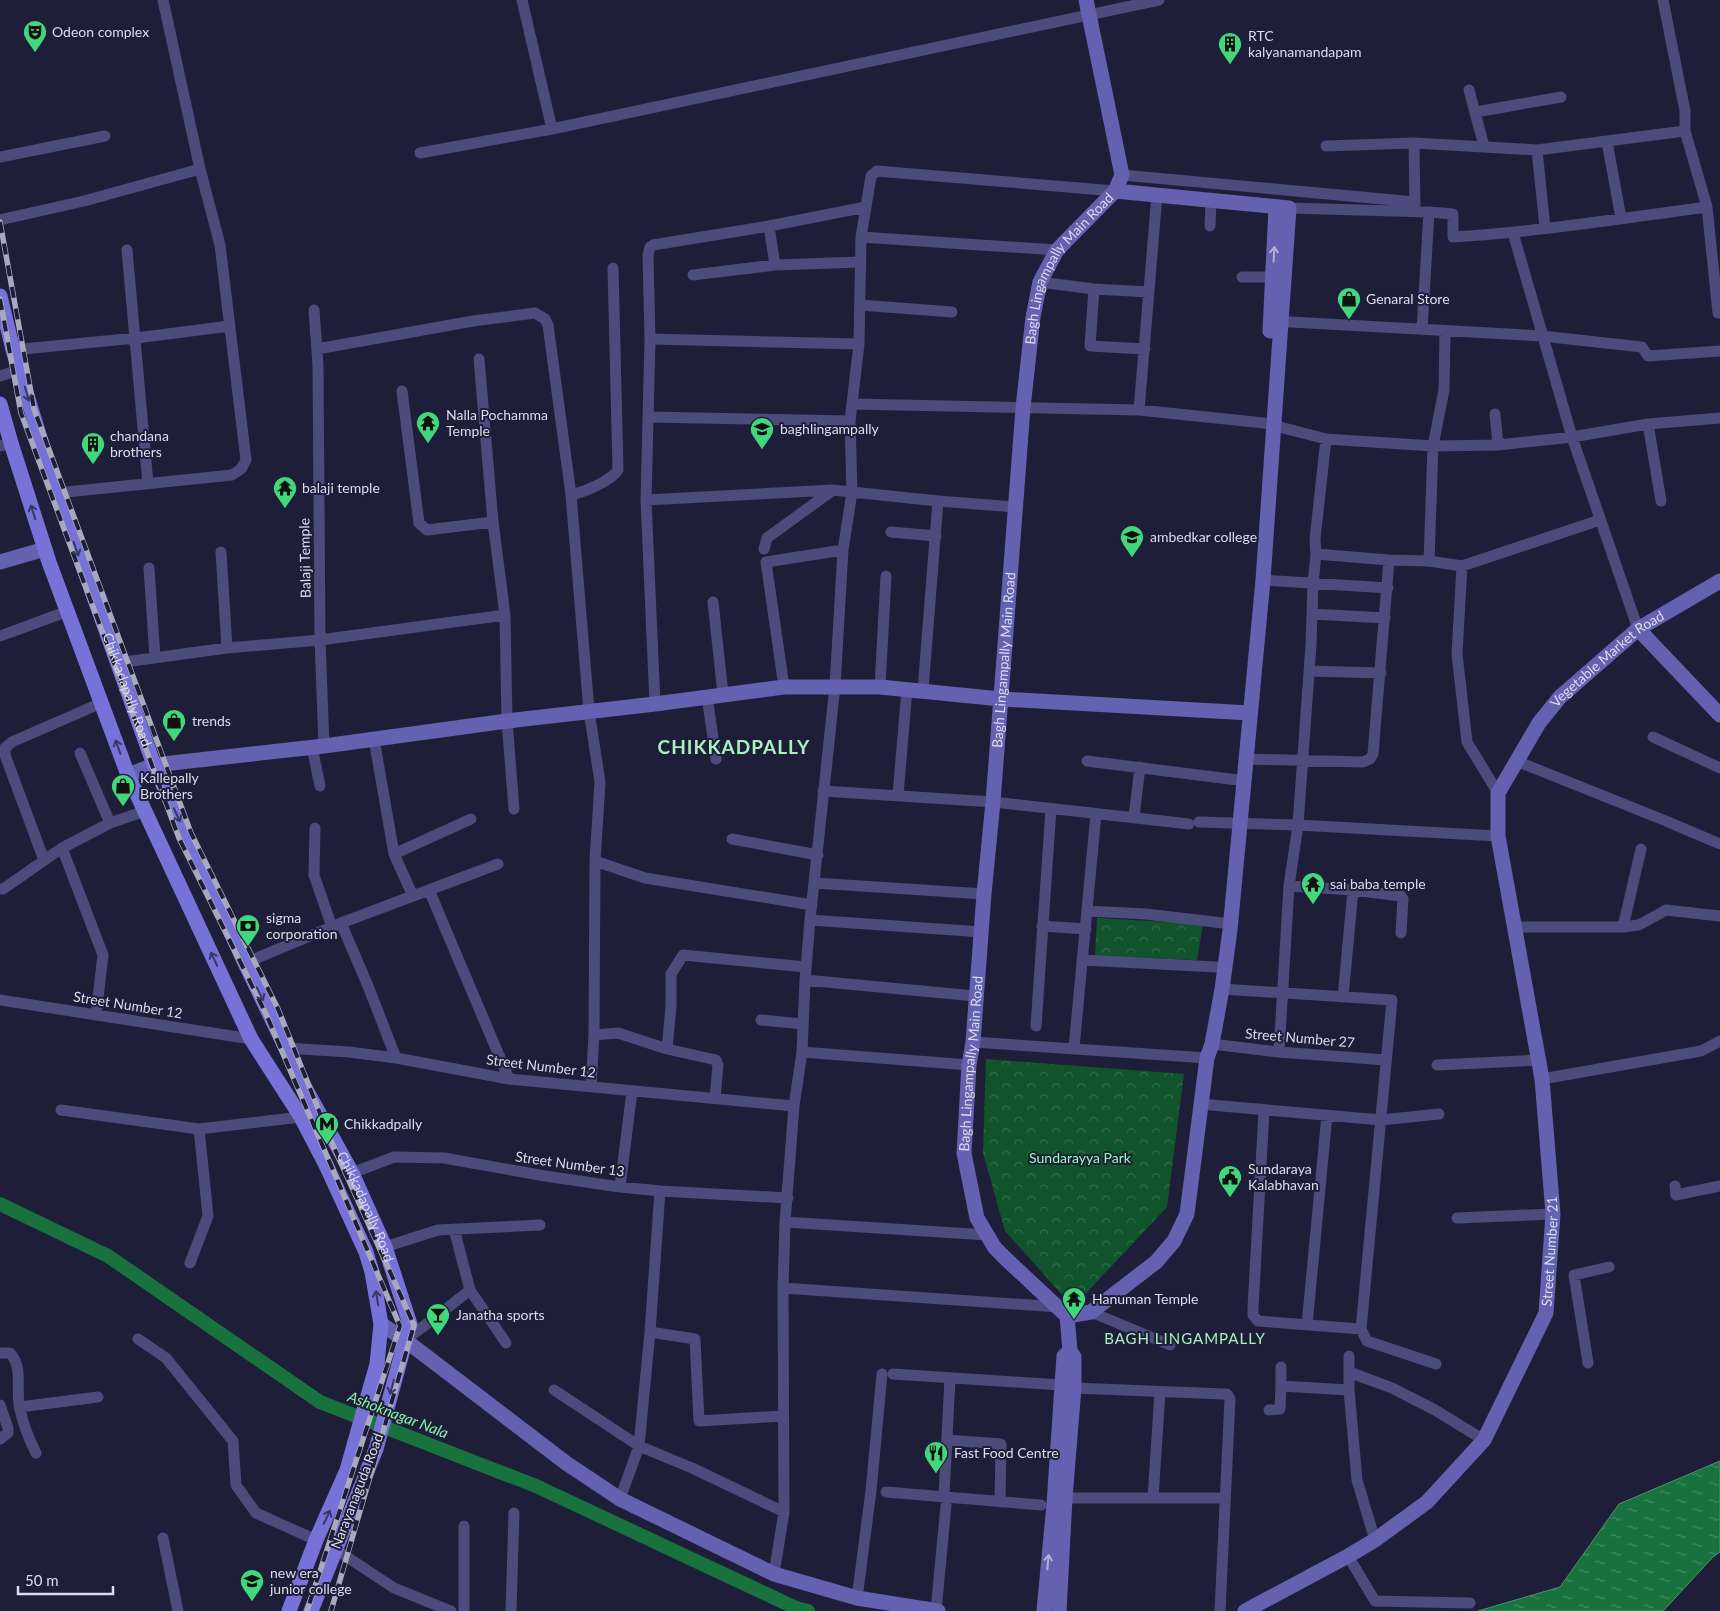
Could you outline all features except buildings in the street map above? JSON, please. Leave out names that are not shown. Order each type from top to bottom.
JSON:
[{"type":"main road","name":"Chikkadapally Road","points":[[0,296],[13,350],[57,493],[154,765],[245,963],[303,1084],[352,1173],[385,1247],[410,1324],[405,1340]]},
{"type":"main road","name":"Chikkadapally Road","points":[[0,404],[5,444],[128,776],[251,1039],[301,1116],[366,1252],[372,1272],[381,1324],[377,1364]]},
{"type":"main road","name":"Narayanaguda Road","points":[[311,1611],[376,1449],[405,1340]]},
{"type":"main road","name":"Narayanaguda Road","points":[[289,1611],[316,1540],[347,1470],[377,1364]]},
{"type":"street","points":[[57,493],[232,475],[241,469],[246,460],[220,245],[200,169],[163,0]]},
{"type":"street","points":[[522,0],[552,129]]},
{"type":"street","name":"Bagh Lingampally Main Road","points":[[1063,1312],[1006,1260],[987,1235],[977,1218],[964,1153],[969,1065],[973,1042],[975,996],[993,802],[1015,507],[1032,317],[1040,282],[1057,250],[1115,191],[1122,175],[1086,0]]},
{"type":"street","points":[[420,153],[552,129],[1159,0]]},
{"type":"street","points":[[1663,0],[1685,111],[1685,131],[1707,207],[1718,313]]},
{"type":"street","points":[[1469,90],[1484,146]]},
{"type":"street","points":[[1476,112],[1561,97]]},
{"type":"street","points":[[1326,146],[1414,143],[1537,150],[1685,131]]},
{"type":"street","points":[[0,157],[105,136]]},
{"type":"street","points":[[1607,142],[1621,218]]},
{"type":"street","points":[[1414,143],[1415,206]]},
{"type":"street","points":[[1537,150],[1545,228]]},
{"type":"street","points":[[0,220],[84,201],[200,169]]},
{"type":"street","points":[[774,1574],[784,1512],[783,1288],[785,1222],[794,1106],[802,1052],[810,920],[835,686],[843,550],[852,492],[850,421],[859,344],[861,237],[871,176],[877,171],[1283,207],[1415,206]]},
{"type":"street","points":[[1122,175],[1415,206],[1429,212],[1453,214],[1453,237],[1513,234],[1545,228],[1707,207]]},
{"type":"street","points":[[1139,410],[1157,195]]},
{"type":"street","points":[[1210,226],[1211,201]]},
{"type":"street","points":[[655,704],[646,500],[650,339],[648,255],[650,247],[653,244],[769,226],[866,207]]},
{"type":"street","points":[[1276,321],[1273,277],[1283,207]]},
{"type":"street","points":[[1209,1051],[1203,1043],[1217,967],[1246,759],[1247,713],[1283,207]]},
{"type":"street","points":[[1422,330],[1429,212]]},
{"type":"street","points":[[769,226],[775,265]]},
{"type":"street","points":[[1513,234],[1572,437],[1638,629],[1720,715]]},
{"type":"street","points":[[861,237],[1057,250]]},
{"type":"street","points":[[127,250],[148,484]]},
{"type":"street","points":[[693,275],[775,265],[861,262]]},
{"type":"street","points":[[571,495],[587,490],[615,475],[618,470],[613,268]]},
{"type":"street","points":[[1242,277],[1273,277]]},
{"type":"street","points":[[1040,282],[1094,289],[1149,292]]},
{"type":"street","points":[[1094,289],[1090,346],[1145,348]]},
{"type":"street","points":[[860,305],[952,312]]},
{"type":"street","name":"Balaji Temple","points":[[314,310],[317,349],[320,640],[318,747],[320,786]]},
{"type":"street","points":[[317,349],[473,321],[535,313],[540,314],[548,325],[571,495],[589,711],[600,782],[595,861],[594,1035],[590,1087]]},
{"type":"street","points":[[1276,321],[1542,336],[1642,346],[1648,356],[1720,351]]},
{"type":"street","points":[[13,350],[136,338],[230,326]]},
{"type":"street","points":[[1429,561],[1433,446],[1444,390],[1445,332]]},
{"type":"street","points":[[650,339],[859,344]]},
{"type":"street","points":[[479,359],[493,522],[505,614],[507,721],[514,809]]},
{"type":"street","points":[[0,376],[19,370]]},
{"type":"street","points":[[402,391],[419,523],[428,530],[493,522]]},
{"type":"street","points":[[852,404],[1139,410],[1269,424],[1326,439],[1433,446],[1498,445],[1572,437],[1648,424],[1720,418]]},
{"type":"street","points":[[1495,414],[1498,445]]},
{"type":"street","points":[[648,418],[850,421]]},
{"type":"street","points":[[1091,1312],[1156,1262],[1174,1241],[1187,1214],[1200,1104],[1222,989],[1230,930],[1238,780],[1263,580],[1269,424]]},
{"type":"street","points":[[1648,424],[1661,501]]},
{"type":"street","points":[[1279,1052],[1289,886],[1298,825],[1316,539],[1326,439]]},
{"type":"street","points":[[646,500],[833,490],[1015,507]]},
{"type":"street","points":[[764,548],[767,538],[833,490]]},
{"type":"street","points":[[923,690],[938,501]]},
{"type":"street","points":[[1316,554],[1429,561],[1462,566],[1600,520]]},
{"type":"street","points":[[891,532],[936,536]]},
{"type":"street","points":[[0,562],[45,549]]},
{"type":"street","points":[[784,687],[766,562],[843,550]]},
{"type":"street","points":[[221,552],[227,648]]},
{"type":"street","points":[[1246,759],[1363,762],[1370,759],[1374,749],[1386,618],[1389,560]]},
{"type":"street","points":[[1462,566],[1457,654],[1467,742],[1498,793]]},
{"type":"street","points":[[149,568],[155,658]]},
{"type":"street","points":[[880,687],[886,576]]},
{"type":"street","points":[[1263,580],[1388,588]]},
{"type":"street","name":"Vegetable Market Road","points":[[1516,761],[1539,723],[1560,697],[1638,629],[1720,581]]},
{"type":"street","points":[[713,602],[723,694]]},
{"type":"street","points":[[0,636],[68,612]]},
{"type":"street","points":[[117,663],[227,648],[320,640],[505,614]]},
{"type":"street","points":[[1312,614],[1386,618]]},
{"type":"street","points":[[1309,671],[1381,673]]},
{"type":"street","points":[[128,776],[154,765],[318,747],[507,721],[784,687],[880,687],[1001,699],[1247,713]]},
{"type":"street","points":[[898,795],[907,689]]},
{"type":"street","points":[[706,696],[716,758]]},
{"type":"street","points":[[44,860],[5,755],[5,748],[12,742],[101,703]]},
{"type":"street","points":[[1653,737],[1720,768]]},
{"type":"street","points":[[374,739],[394,854],[413,896]]},
{"type":"street","points":[[80,753],[110,823]]},
{"type":"street","points":[[1087,761],[1238,780]]},
{"type":"street","points":[[1516,761],[1720,844]]},
{"type":"street","name":"Street Number 21","points":[[1245,1611],[1375,1540],[1427,1502],[1484,1440],[1546,1313],[1553,1214],[1542,1079],[1498,836],[1498,793],[1516,761]]},
{"type":"street","points":[[1134,817],[1140,767]]},
{"type":"street","points":[[823,791],[993,802],[1194,823],[1236,822],[1498,836]]},
{"type":"street","points":[[1036,1026],[1051,809]]},
{"type":"street","points":[[0,889],[3,889],[62,848],[110,823],[144,811]]},
{"type":"street","points":[[1074,1048],[1096,814]]},
{"type":"street","points":[[394,854],[471,818]]},
{"type":"street","points":[[315,828],[314,874],[368,986],[396,1058]]},
{"type":"street","points":[[732,839],[818,856]]},
{"type":"street","points":[[62,848],[102,955],[96,1015]]},
{"type":"street","points":[[1623,927],[1641,849]]},
{"type":"street","points":[[595,861],[645,878],[812,905]]},
{"type":"street","points":[[245,963],[337,925],[498,864]]},
{"type":"street","points":[[814,883],[984,894]]},
{"type":"street","points":[[1289,886],[1353,890],[1401,896],[1403,899],[1401,934]]},
{"type":"street","points":[[429,890],[509,1079]]},
{"type":"street","points":[[1343,997],[1353,890]]},
{"type":"street","points":[[1514,927],[1623,927],[1639,925],[1666,910],[1720,916]]},
{"type":"street","points":[[1087,911],[1146,914],[1223,923]]},
{"type":"street","points":[[810,920],[982,932]]},
{"type":"street","points":[[1042,926],[1086,929]]},
{"type":"street","points":[[667,1049],[671,1006],[671,974],[683,955],[806,967]]},
{"type":"street","points":[[1082,960],[1217,967]]},
{"type":"street","points":[[805,980],[975,996]]},
{"type":"street","points":[[1222,989],[1392,1000],[1362,1329],[1367,1341],[1436,1364]]},
{"type":"street","name":"Street Number 12","points":[[0,1000],[251,1039]]},
{"type":"street","points":[[761,1020],[803,1024]]},
{"type":"street","points":[[594,1035],[618,1033],[667,1049],[716,1060],[718,1065],[715,1098]]},
{"type":"street","points":[[1542,1079],[1701,1050],[1720,1041]]},
{"type":"street","name":"Street Number 27","points":[[973,1042],[1074,1048],[1279,1052],[1386,1060]]},
{"type":"street","name":"Street Number 12","points":[[286,1048],[349,1052],[396,1058],[509,1079],[794,1106]]},
{"type":"street","points":[[802,1052],[969,1065]]},
{"type":"street","points":[[1437,1065],[1539,1060]]},
{"type":"street","points":[[620,1187],[632,1091]]},
{"type":"street","points":[[1200,1104],[1381,1120],[1440,1114]]},
{"type":"street","points":[[61,1110],[199,1129],[301,1116]]},
{"type":"street","points":[[1264,1111],[1252,1308],[1254,1315],[1258,1321],[1362,1329]]},
{"type":"street","points":[[1307,1325],[1327,1115]]},
{"type":"street","points":[[190,1263],[208,1216],[199,1129]]},
{"type":"street","name":"Street Number 13","points":[[352,1173],[394,1157],[444,1158],[620,1187],[788,1198]]},
{"type":"street","points":[[1675,1190],[1720,1186]]},
{"type":"street","points":[[620,1499],[639,1446],[650,1332],[660,1191]]},
{"type":"street","points":[[1457,1218],[1553,1214]]},
{"type":"street","points":[[785,1222],[987,1235]]},
{"type":"street","points":[[385,1247],[438,1230],[540,1225]]},
{"type":"street","points":[[454,1229],[470,1290],[506,1343]]},
{"type":"street","points":[[1588,1363],[1574,1275],[1609,1267]]},
{"type":"street","points":[[783,1288],[1063,1312],[1091,1312],[1170,1345]]},
{"type":"street","points":[[405,1340],[470,1290]]},
{"type":"street","points":[[1059,1611],[1068,1386],[1064,1356],[1070,1351],[1063,1312]]},
{"type":"street","points":[[381,1324],[405,1340],[566,1463],[620,1499],[774,1574],[857,1598],[937,1611],[945,1501],[950,1378]]},
{"type":"street","points":[[650,1332],[695,1339],[699,1421],[783,1416]]},
{"type":"street","points":[[138,1339],[166,1358],[233,1441],[236,1485],[256,1513],[316,1540]]},
{"type":"street","points":[[0,1353],[10,1353],[17,1363],[19,1407],[26,1432],[36,1453]]},
{"type":"street","points":[[1349,1356],[1349,1390],[1357,1480],[1375,1540]]},
{"type":"street","points":[[1269,1410],[1280,1409],[1280,1368]]},
{"type":"street","points":[[1349,1372],[1392,1388],[1434,1410],[1484,1440]]},
{"type":"street","points":[[857,1598],[887,1374],[1160,1392],[1224,1394],[1229,1396],[1220,1611]]},
{"type":"street","points":[[1044,1611],[1068,1386]]},
{"type":"street","points":[[1281,1386],[1349,1390]]},
{"type":"street","points":[[554,1390],[639,1446],[692,1468],[784,1512]]},
{"type":"street","points":[[1153,1498],[1160,1392]]},
{"type":"street","points":[[19,1407],[98,1397]]},
{"type":"street","points":[[0,1405],[8,1433],[0,1439]]},
{"type":"street","points":[[947,1440],[1001,1444],[1000,1502]]},
{"type":"street","points":[[886,1492],[945,1501],[1041,1505]]},
{"type":"street","points":[[1065,1498],[1226,1498]]},
{"type":"street","points":[[511,1611],[514,1513]]},
{"type":"street","points":[[464,1526],[464,1611]]},
{"type":"street","points":[[163,1538],[178,1611]]},
{"type":"street","points":[[335,1549],[394,1588],[451,1611]]},
{"type":"street","points":[[1348,1556],[1375,1601],[1470,1604]]},
{"type":"green space","points":[[1097,918],[1203,924],[1197,960],[1095,956]]},
{"type":"green space","name":"Sundarayya Park","points":[[986,1059],[1184,1074],[1167,1207],[1073,1307],[1005,1231],[983,1153]]},
{"type":"water","points":[[1720,1461],[1720,1552],[1713,1557],[1663,1611],[1478,1611],[1560,1587],[1619,1504]]},
{"type":"waterway","name":"Ashoknagar Nala","points":[[0,1204],[108,1256],[320,1402],[536,1486],[796,1608],[808,1611]]},
{"type":"railway","points":[[0,222],[34,409],[191,833],[278,1009],[332,1143],[414,1325],[331,1611]]},
{"type":"railway","points":[[0,299],[21,413],[179,838],[266,1014],[400,1326],[307,1611]]},
{"type":"place","name":"Odeon complex","points":[[35,53]]},
{"type":"place","name":"RTC kalyanamandapam","points":[[1230,65]]},
{"type":"place","name":"Genaral Store","points":[[1349,320]]},
{"type":"place","name":"Nalla Pochamma Temple","points":[[428,444]]},
{"type":"place","name":"baghlingampally","points":[[762,450]]},
{"type":"place","name":"chandana brothers","points":[[93,465]]},
{"type":"place","name":"balaji temple","points":[[285,509]]},
{"type":"place","name":"ambedkar college","points":[[1132,558]]},
{"type":"place","name":"trends","points":[[174,742]]},
{"type":"place","name":"Kallepally Brothers","points":[[123,807]]},
{"type":"place","name":"sai baba temple","points":[[1313,905]]},
{"type":"place","name":"sigma corporation","points":[[248,947]]},
{"type":"place","name":"Chikkadpally","points":[[327,1145]]},
{"type":"place","name":"Sundaraya Kalabhavan","points":[[1230,1198]]},
{"type":"place","name":"Hanuman Temple","points":[[1074,1320]]},
{"type":"place","name":"Janatha sports","points":[[438,1336]]},
{"type":"place","name":"Fast Food Centre","points":[[936,1474]]},
{"type":"place","name":"new era junior college","points":[[252,1602]]},
{"type":"district","name":"CHIKKADPALLY","points":[[734,747]]},
{"type":"district","name":"BAGH LINGAMPALLY","points":[[1185,1339]]}]
